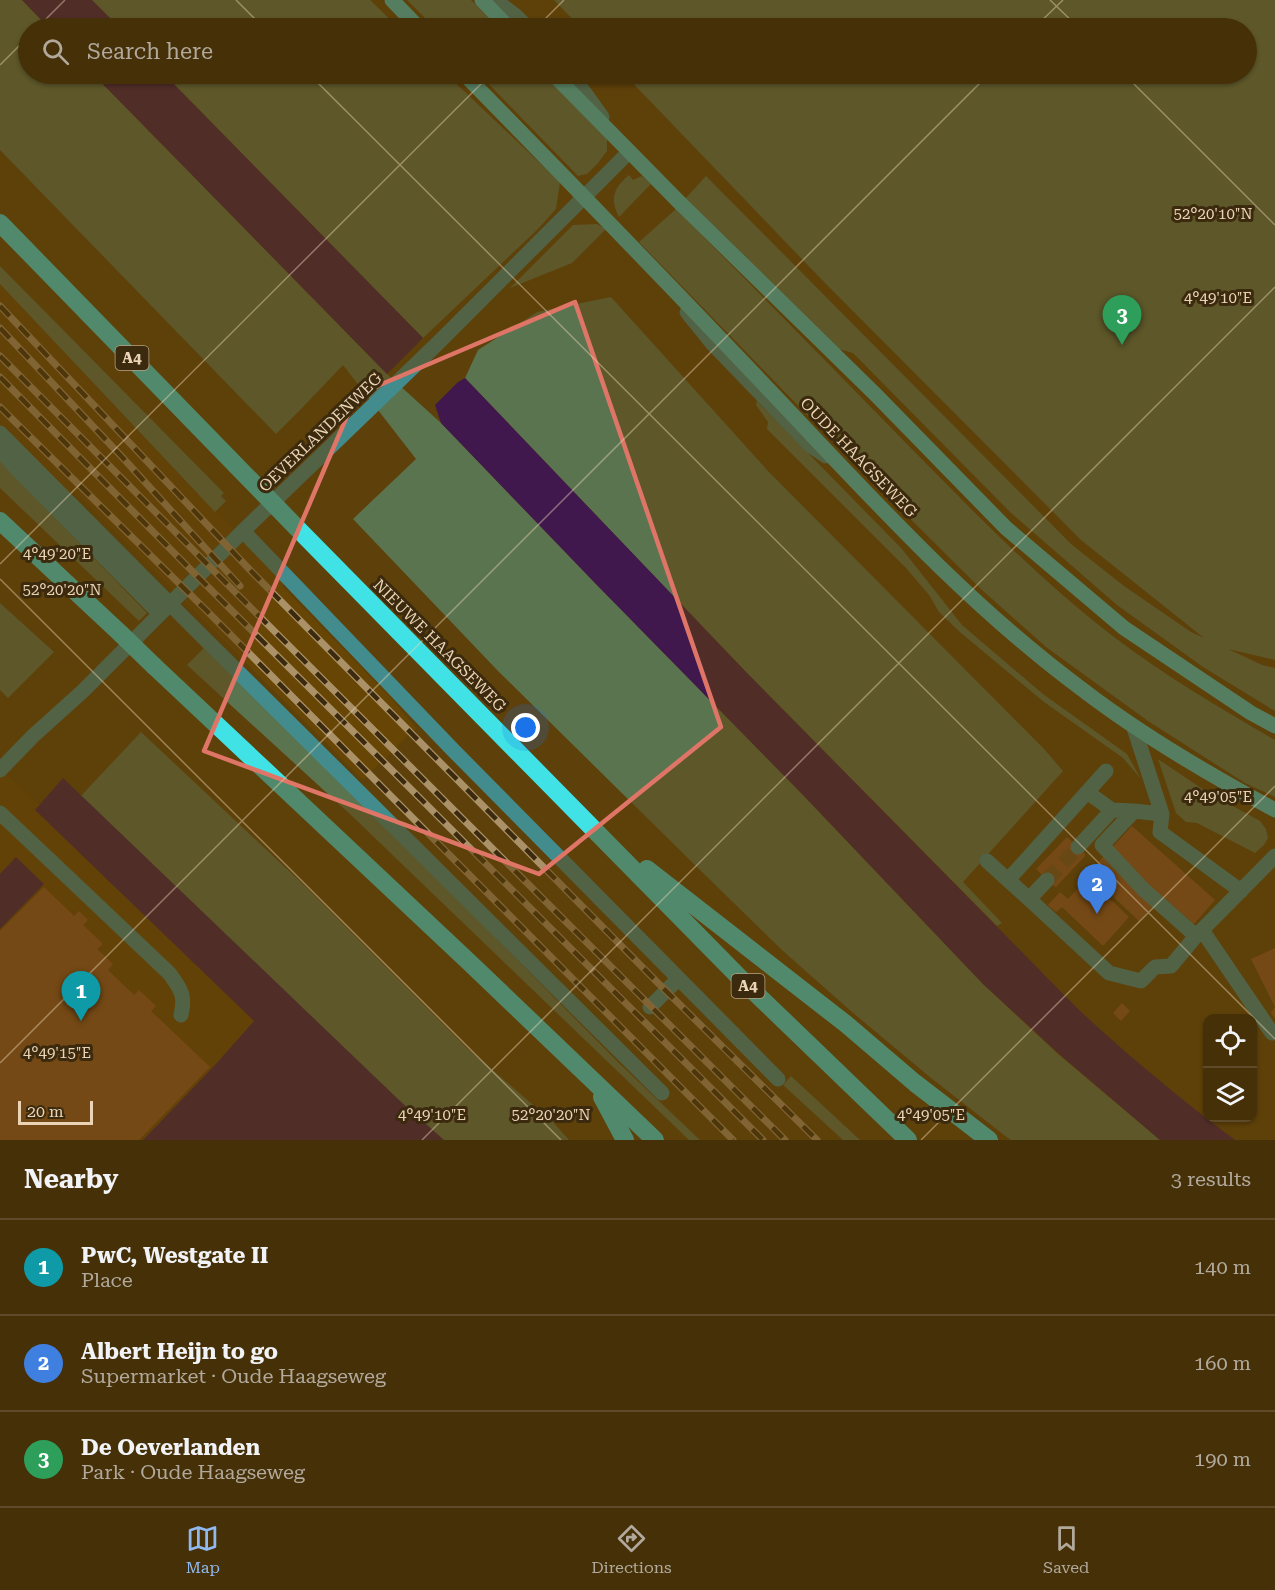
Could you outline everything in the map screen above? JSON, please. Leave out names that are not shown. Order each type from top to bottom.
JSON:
[{"type":"highway","name":"NIEUWE HAAGSEWEG","points":[[0,223],[745,983],[908,1140]]},
{"type":"highway","points":[[0,521],[655,1140]]},
{"type":"highway","name":"A4","points":[[592,826],[989,1140]]},
{"type":"highway","points":[[594,1082],[626,1140]]},
{"type":"main road","points":[[392,0],[409,18]]},
{"type":"main road","points":[[482,0],[499,18]]},
{"type":"main road","name":"OUDE HAAGSEWEG","points":[[474,84],[917,544],[1018,638],[1080,689],[1134,728],[1275,810]]},
{"type":"main road","points":[[563,84],[1006,528],[1124,628],[1251,713],[1275,726]]},
{"type":"street","points":[[495,0],[518,18]]},
{"type":"street","points":[[578,84],[625,148]]},
{"type":"street","name":"OEVERLANDENWEG","points":[[0,770],[438,343],[584,197],[625,148]]},
{"type":"street","points":[[2,442],[162,596],[662,1093]]},
{"type":"street","points":[[2,442],[16,468],[159,613]]},
{"type":"street","points":[[243,531],[461,758],[778,1079]]},
{"type":"street","points":[[1134,728],[1162,814],[1160,832],[1241,891]]},
{"type":"street","points":[[1008,880],[1106,771]]},
{"type":"street","points":[[1087,792],[1112,810],[1162,814]]},
{"type":"street","points":[[1078,847],[1112,810]]},
{"type":"street","points":[[1134,811],[1102,845],[1143,889],[1199,933],[1272,1034]]},
{"type":"street","points":[[0,813],[169,973],[180,987],[184,1003],[181,1015]]},
{"type":"street","points":[[987,861],[1109,974],[1141,981],[1155,967],[1171,966],[1199,933],[1275,856]]},
{"type":"street","points":[[1029,899],[1047,880]]},
{"type":"street","points":[[650,1007],[678,979]]},
{"type":"highlighted area","points":[[575,302],[721,727],[539,874],[204,751],[356,395]]},
{"type":"shaded area","points":[[22,0],[92,0],[110,18],[39,18]]},
{"type":"shaded area","points":[[103,84],[174,84],[423,338],[387,374]]},
{"type":"shaded area","points":[[0,284],[198,495],[200,494],[286,582],[282,586],[391,698],[416,728],[363,780],[80,497],[70,493],[0,426]]},
{"type":"shaded area","points":[[465,378],[746,672],[1076,1007],[1114,1042],[1203,1115],[1203,1122],[1212,1122],[1235,1140],[1160,1140],[1058,1053],[983,984],[803,795],[441,423],[435,405]]},
{"type":"shaded area","points":[[0,767],[261,1021],[195,1140],[0,1140]]},
{"type":"shaded area","points":[[63,778],[399,1100],[444,1140],[143,1140],[254,1021],[35,810]]},
{"type":"shaded area","points":[[16,857],[44,884],[0,929],[0,874]]},
{"type":"green space","points":[[0,0],[22,0],[39,18],[18,18],[18,84],[103,84],[387,374],[441,423],[803,795],[983,984],[1058,1054],[1160,1140],[1011,1140],[931,1078],[852,1012],[783,951],[499,672],[353,519],[416,459],[343,365],[276,434],[0,150]]},
{"type":"green space","points":[[92,0],[370,0],[389,18],[110,18]]},
{"type":"green space","points":[[407,0],[471,0],[489,18],[425,18]]},
{"type":"green space","points":[[554,0],[1275,0],[1275,660],[1228,649],[1262,665],[1275,668],[1275,711],[1203,667],[1117,605],[1011,513],[853,353],[835,348],[684,200],[706,176],[1071,544],[1124,586],[1191,632],[1204,638],[1081,540],[824,282],[634,84],[1257,84],[1257,18],[571,18]]},
{"type":"green space","points":[[174,84],[457,84],[560,182],[556,209],[537,230],[423,338]]},
{"type":"green space","points":[[489,84],[553,84],[607,139],[607,151],[598,163],[587,174],[578,176]]},
{"type":"green space","points":[[629,175],[633,180],[642,176],[651,184],[619,217],[614,204],[615,194],[620,184]]},
{"type":"green space","points":[[676,209],[953,491],[1058,591],[1114,637],[1153,665],[1213,704],[1275,740],[1275,797],[1245,783],[1148,721],[1046,647],[983,591],[850,459],[639,242]]},
{"type":"green space","points":[[597,224],[606,229],[572,263],[510,288],[573,225]]},
{"type":"green space","points":[[0,266],[224,493],[221,496],[226,501],[215,512],[0,284]]},
{"type":"green space","points":[[611,297],[768,471],[1045,750],[1063,771],[963,882],[1002,923],[997,926],[746,672],[465,378],[478,350],[537,312]]},
{"type":"green space","points":[[757,401],[902,549],[962,625],[1043,694],[1127,754],[1141,779],[1123,758],[1044,702],[939,612],[929,595],[906,568],[767,429],[768,422],[756,405]]},
{"type":"green space","points":[[0,461],[147,613],[139,621],[0,488]]},
{"type":"green space","points":[[0,603],[54,652],[8,698],[0,690]]},
{"type":"green space","points":[[204,648],[382,823],[620,1064],[700,1140],[689,1140],[352,816],[187,665]]},
{"type":"green space","points":[[141,732],[303,884],[468,1049],[553,1122],[569,1140],[433,1140],[78,799]]},
{"type":"green space","points":[[1158,759],[1204,790],[1260,821],[1266,829],[1268,838],[1264,845],[1255,853],[1197,823],[1186,822],[1176,813]]},
{"type":"green space","points":[[791,1076],[860,1140],[843,1140],[783,1085]]},
{"type":"building","points":[[1132,826],[1215,900],[1194,924],[1162,896],[1139,921],[1088,873]]},
{"type":"building","points":[[1067,837],[1085,856],[1055,887],[1036,869]]},
{"type":"building","points":[[1087,879],[1129,917],[1104,945],[1062,907],[1056,912],[1048,905],[1060,892],[1068,899]]},
{"type":"building","points":[[44,887],[74,916],[79,911],[88,920],[83,925],[103,944],[97,949],[113,964],[108,970],[134,995],[139,990],[156,1006],[151,1011],[210,1067],[139,1140],[0,1140],[0,931]]},
{"type":"building","points":[[1275,948],[1275,1007],[1251,959]]},
{"type":"building","points":[[1122,1003],[1130,1011],[1121,1021],[1113,1013]]},
{"type":"building","points":[[1275,1007],[1275,1018],[1271,1012]]},
{"type":"tunnel","points":[[1047,880],[1078,847]]},
{"type":"railway","points":[[0,306],[250,570],[658,983],[817,1140]]},
{"type":"railway","points":[[0,328],[240,586]]},
{"type":"railway","points":[[0,356],[785,1140]]},
{"type":"railway","points":[[0,377],[763,1140]]},
{"type":"railway","points":[[0,407],[207,611],[733,1140]]},
{"type":"place","name":"De Oeverlanden","points":[[1122,345]]},
{"type":"place","name":"Albert Heijn to go","points":[[1097,914]]},
{"type":"place","name":"PwC, Westgate II","points":[[81,1021]]}]
